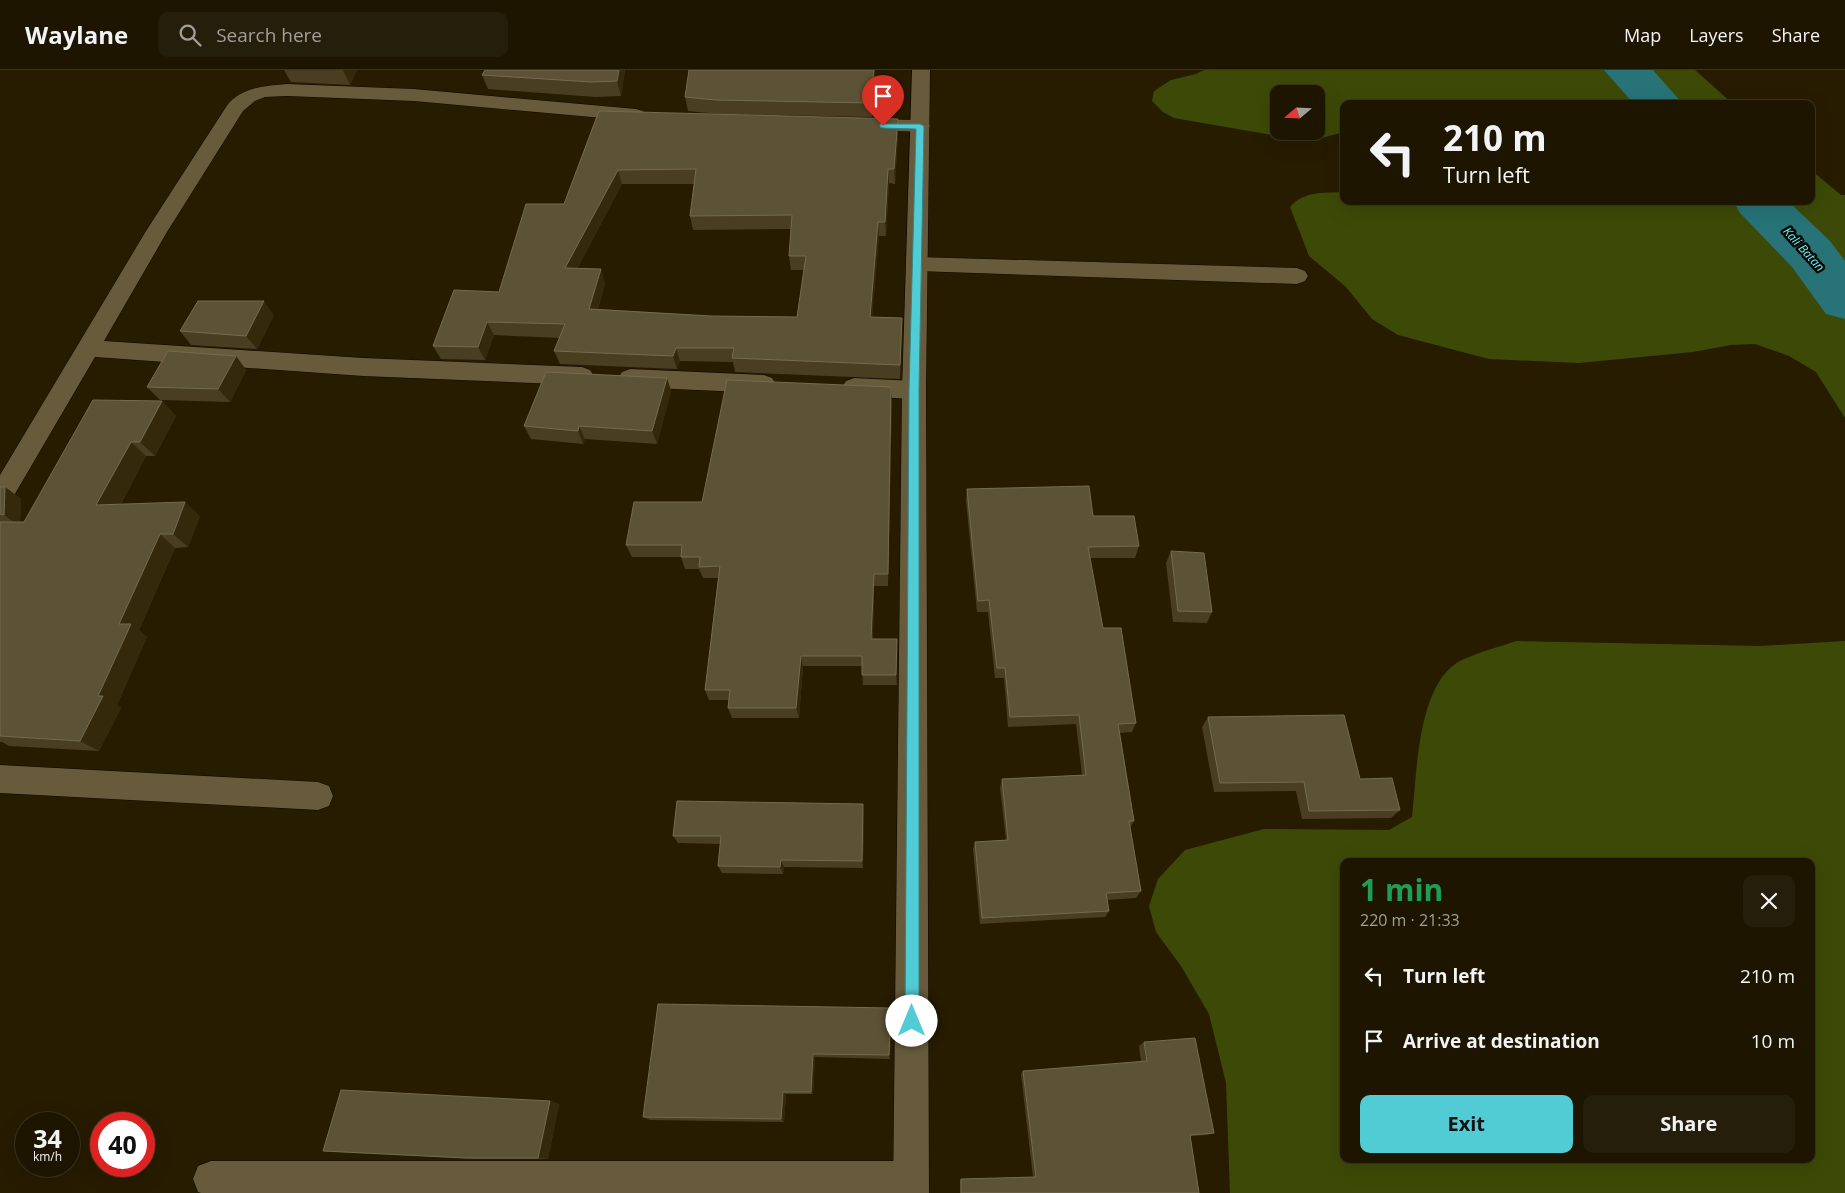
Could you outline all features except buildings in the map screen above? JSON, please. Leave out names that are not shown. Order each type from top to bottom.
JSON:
[{"type":"street","points":[[211,1179],[911,1186],[914,390],[921,70]]},
{"type":"street","points":[[0,497],[157,231],[236,107],[248,97],[262,92],[287,90],[414,95],[660,117]]},
{"type":"street","points":[[843,125],[920,126]]},
{"type":"street","points":[[917,264],[1297,276]]},
{"type":"street","points":[[89,348],[363,367],[786,384]]},
{"type":"street","points":[[835,386],[914,390]]},
{"type":"street","points":[[0,779],[318,796]]},
{"type":"green space","points":[[1204,70],[1695,70],[1729,100],[1340,100],[1340,133],[1325,137],[1325,85],[1270,85],[1270,135],[1174,118],[1163,112],[1152,101],[1154,91],[1171,80],[1196,74]]},
{"type":"green space","points":[[1815,173],[1841,195],[1845,195],[1845,418],[1816,372],[1789,356],[1755,344],[1731,345],[1693,352],[1579,363],[1489,359],[1398,335],[1372,319],[1346,287],[1309,256],[1290,207],[1301,198],[1321,193],[1340,192],[1340,205],[1815,205]]},
{"type":"green space","points":[[1516,641],[1760,646],[1845,641],[1845,1193],[1230,1193],[1226,1083],[1209,1014],[1181,966],[1156,932],[1149,906],[1158,879],[1185,850],[1264,829],[1389,830],[1412,817],[1422,730],[1436,687],[1447,671],[1462,660]]},
{"type":"waterway","name":"Kali Batan","points":[[1627,70],[1656,100]]},
{"type":"waterway","name":"Kali Batan","points":[[1762,205],[1811,254],[1845,300]]},
{"type":"route","points":[[883,126],[920,126],[914,390],[912,1021]]}]
